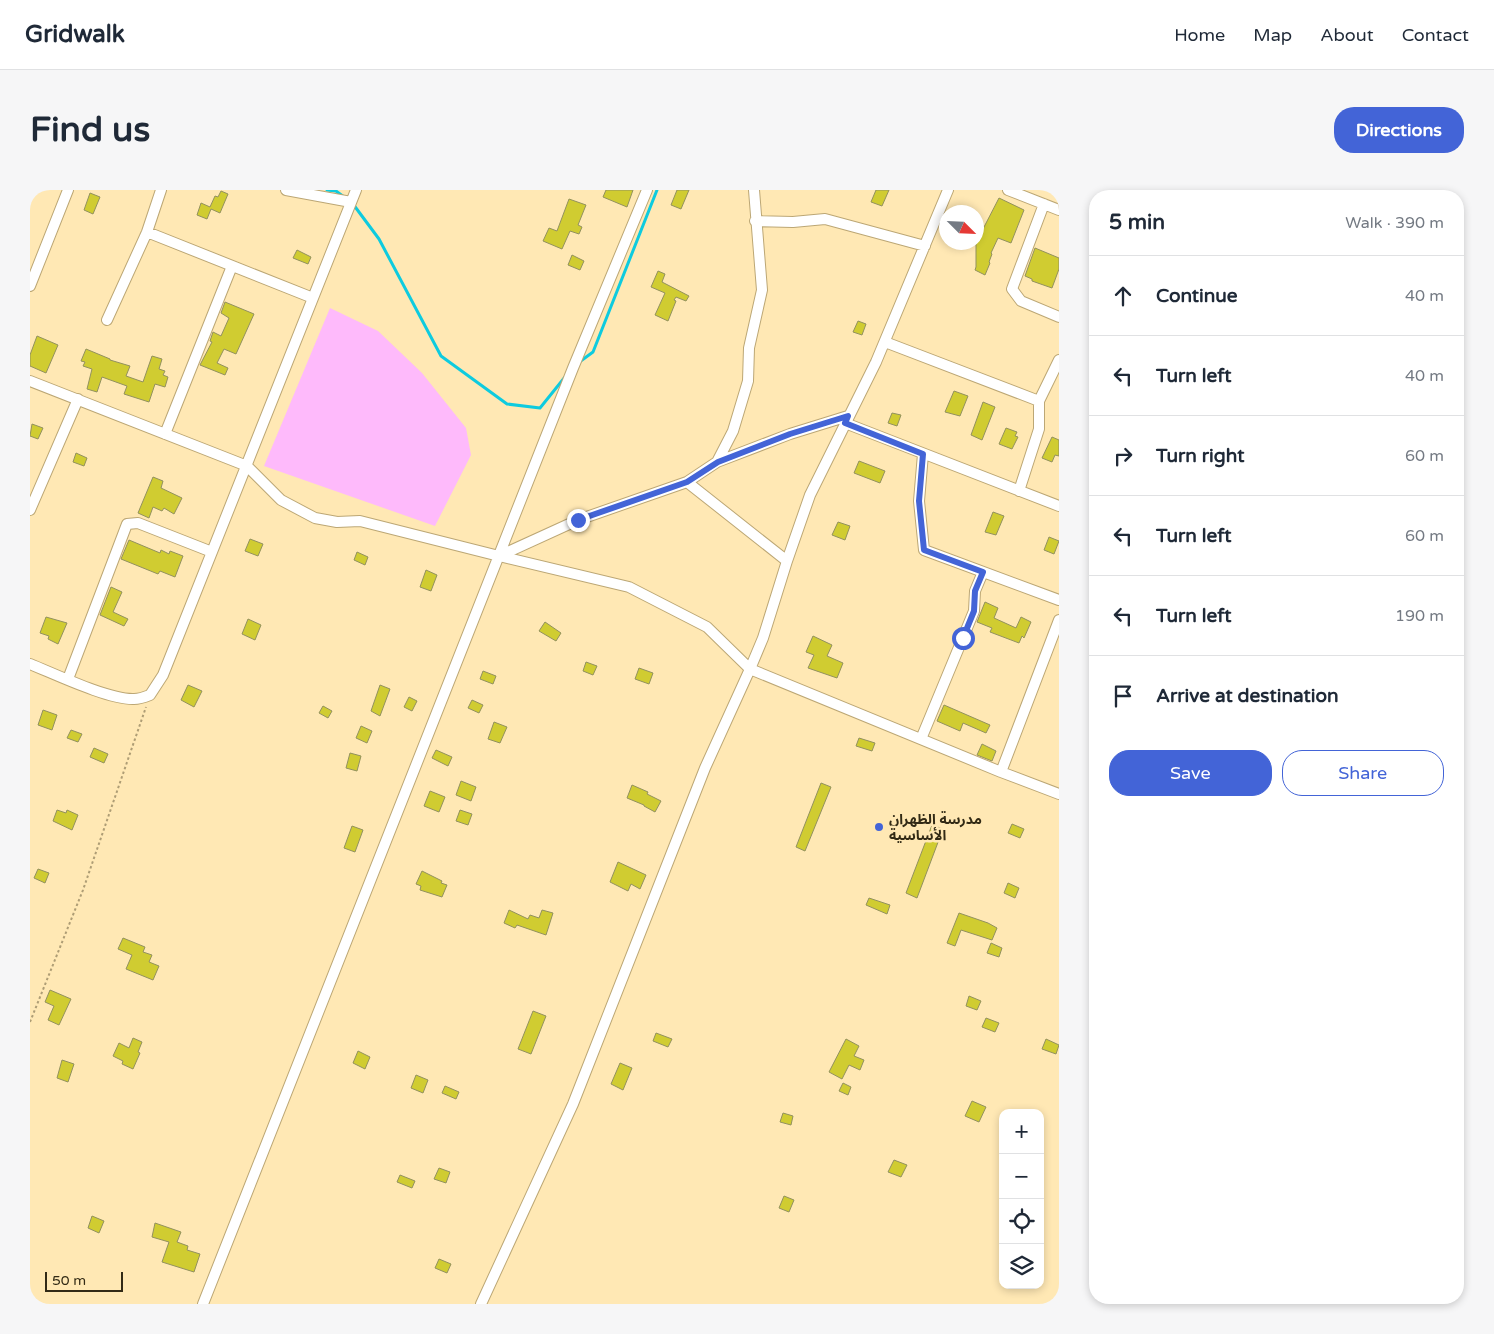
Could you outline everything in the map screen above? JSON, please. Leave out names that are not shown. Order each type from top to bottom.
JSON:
[{"type":"street","points":[[30,286],[68,190]]},
{"type":"street","points":[[107,320],[147,232],[161,190]]},
{"type":"street","points":[[286,190],[351,202]]},
{"type":"street","points":[[30,664],[120,697],[135,699],[150,696],[163,675],[356,190]]},
{"type":"street","points":[[203,1304],[573,368],[647,190]]},
{"type":"street","points":[[718,462],[733,432],[748,381],[749,348],[762,290],[754,190]]},
{"type":"street","points":[[480,1304],[573,1104],[705,768],[764,638],[787,561],[810,495],[884,342],[948,190]]},
{"type":"street","points":[[1008,190],[1059,210]]},
{"type":"street","points":[[1040,190],[1040,202],[1012,289],[1021,301],[1059,317]]},
{"type":"street","points":[[756,221],[793,222],[825,220],[925,246]]},
{"type":"street","points":[[147,232],[313,298]]},
{"type":"street","points":[[165,434],[232,266]]},
{"type":"street","points":[[884,342],[1039,401]]},
{"type":"street","points":[[1019,491],[1039,429],[1039,401],[1059,360]]},
{"type":"street","points":[[30,380],[246,466],[281,500],[315,518],[337,522],[360,521],[630,587],[707,627],[750,669],[1059,794]]},
{"type":"street","points":[[30,510],[78,400]]},
{"type":"street","points":[[499,556],[578,520],[687,482],[718,462],[790,434],[847,420],[923,454],[1059,506]]},
{"type":"street","points":[[923,454],[919,501],[924,550],[1059,600]]},
{"type":"street","points":[[687,482],[787,561]]},
{"type":"street","points":[[68,679],[127,524],[138,523],[212,552]]},
{"type":"street","points":[[921,739],[974,611],[975,591],[983,572]]},
{"type":"street","points":[[1001,772],[1059,620]]},
{"type":"path","points":[[30,1022],[83,890],[150,696]]},
{"type":"shaded area","points":[[330,308],[378,331],[422,373],[466,428],[471,455],[435,526],[264,466]]},
{"type":"building","points":[[606,190],[633,190],[627,207],[603,197]]},
{"type":"building","points":[[677,190],[689,190],[681,209],[671,205]]},
{"type":"building","points":[[876,190],[889,190],[882,206],[871,202]]},
{"type":"building","points":[[221,191],[228,194],[220,213],[211,209],[207,219],[197,215],[201,203],[210,207],[215,196],[218,197]]},
{"type":"building","points":[[90,193],[100,197],[93,214],[84,210]]},
{"type":"building","points":[[999,198],[1024,210],[1011,243],[998,238],[991,253],[990,263],[985,275],[975,270],[976,250],[984,250],[984,227]]},
{"type":"building","points":[[569,199],[586,205],[578,225],[582,227],[579,234],[570,231],[562,249],[543,241],[549,228],[557,231]]},
{"type":"building","points":[[1035,248],[1059,258],[1059,269],[1052,288],[1032,281],[1032,279],[1025,276]]},
{"type":"building","points":[[297,250],[311,257],[308,264],[293,258]]},
{"type":"building","points":[[572,255],[584,261],[580,270],[568,265]]},
{"type":"building","points":[[658,271],[665,274],[662,282],[689,296],[686,301],[676,297],[668,321],[655,315],[665,293],[651,287]]},
{"type":"building","points":[[225,302],[254,314],[236,354],[224,349],[217,363],[228,368],[225,375],[200,365],[212,342],[210,341],[213,332],[221,336],[229,318],[221,313]]},
{"type":"building","points":[[858,321],[866,324],[862,335],[853,332]]},
{"type":"building","points":[[37,336],[58,345],[46,373],[30,366],[30,355]]},
{"type":"building","points":[[86,349],[110,360],[130,366],[126,376],[143,382],[152,356],[162,359],[159,369],[165,371],[163,375],[168,377],[165,387],[155,384],[149,402],[124,394],[127,386],[102,377],[97,392],[87,389],[92,369],[83,366],[85,362],[81,361]]},
{"type":"building","points":[[954,391],[968,396],[960,416],[945,412]]},
{"type":"building","points":[[983,402],[995,407],[982,440],[971,435]]},
{"type":"building","points":[[892,413],[901,415],[897,426],[888,423]]},
{"type":"building","points":[[32,424],[43,428],[38,439],[30,436]]},
{"type":"building","points":[[1006,428],[1017,432],[1015,436],[1018,437],[1012,449],[999,444]]},
{"type":"building","points":[[1052,437],[1059,440],[1059,456],[1055,455],[1052,462],[1042,458]]},
{"type":"building","points":[[76,453],[87,458],[84,466],[73,462]]},
{"type":"building","points":[[859,461],[885,471],[880,483],[854,473]]},
{"type":"building","points":[[153,477],[163,481],[161,488],[182,498],[174,514],[164,508],[162,511],[153,507],[149,518],[138,513]]},
{"type":"building","points":[[993,512],[1004,516],[996,535],[985,532]]},
{"type":"building","points":[[838,522],[850,526],[845,540],[832,535]]},
{"type":"building","points":[[1049,537],[1059,541],[1054,554],[1044,550]]},
{"type":"building","points":[[250,539],[263,544],[258,556],[245,551]]},
{"type":"building","points":[[129,540],[160,553],[161,550],[169,554],[170,551],[183,556],[175,577],[160,571],[158,574],[121,559]]},
{"type":"building","points":[[357,552],[368,557],[365,565],[354,560]]},
{"type":"building","points":[[426,570],[437,575],[431,591],[420,587]]},
{"type":"building","points":[[111,587],[122,592],[113,612],[128,619],[124,626],[100,615]]},
{"type":"building","points":[[985,602],[998,608],[994,618],[1016,628],[1021,617],[1031,622],[1024,638],[1022,636],[1019,643],[990,632],[992,628],[977,622]]},
{"type":"building","points":[[46,617],[67,623],[58,644],[48,639],[49,636],[40,633]]},
{"type":"building","points":[[248,619],[261,625],[255,640],[242,634]]},
{"type":"building","points":[[545,622],[561,633],[556,641],[539,631]]},
{"type":"building","points":[[813,636],[832,645],[827,656],[843,663],[837,678],[808,668],[814,655],[806,652]]},
{"type":"building","points":[[586,662],[597,666],[593,675],[583,671]]},
{"type":"building","points":[[639,668],[653,673],[649,684],[635,679]]},
{"type":"building","points":[[483,671],[496,676],[493,684],[480,679]]},
{"type":"building","points":[[188,685],[202,691],[194,707],[181,700]]},
{"type":"building","points":[[380,685],[390,689],[380,716],[371,711]]},
{"type":"building","points":[[409,697],[417,701],[412,711],[404,707]]},
{"type":"building","points":[[472,700],[483,705],[479,713],[468,708]]},
{"type":"building","points":[[944,705],[990,725],[986,733],[963,723],[960,731],[937,721]]},
{"type":"building","points":[[323,706],[332,711],[328,718],[319,713]]},
{"type":"building","points":[[43,710],[57,715],[52,730],[38,725]]},
{"type":"building","points":[[494,722],[507,727],[500,743],[488,739]]},
{"type":"building","points":[[361,726],[372,731],[367,743],[356,738]]},
{"type":"building","points":[[71,730],[82,734],[78,742],[67,738]]},
{"type":"building","points":[[859,738],[875,743],[872,751],[856,746]]},
{"type":"building","points":[[982,744],[996,751],[992,761],[977,755]]},
{"type":"building","points":[[94,748],[108,754],[104,763],[90,757]]},
{"type":"building","points":[[436,750],[452,757],[448,766],[432,758]]},
{"type":"building","points":[[350,753],[361,756],[357,771],[346,768]]},
{"type":"building","points":[[461,781],[476,787],[471,801],[456,795]]},
{"type":"building","points":[[821,783],[831,787],[805,851],[796,847]]},
{"type":"building","points":[[632,785],[648,792],[647,794],[661,801],[655,812],[627,798]]},
{"type":"building","points":[[430,791],[445,797],[439,812],[424,806]]},
{"type":"building","points":[[57,810],[66,813],[67,810],[78,815],[72,830],[53,821]]},
{"type":"building","points":[[460,810],[472,814],[468,825],[456,821]]},
{"type":"building","points":[[1012,824],[1024,829],[1020,838],[1008,833]]},
{"type":"building","points":[[932,825],[943,829],[917,898],[906,893]]},
{"type":"building","points":[[352,826],[363,830],[355,852],[344,848]]},
{"type":"building","points":[[618,862],[646,875],[640,889],[631,884],[628,891],[610,882]]},
{"type":"building","points":[[38,869],[49,873],[45,883],[34,878]]},
{"type":"building","points":[[422,871],[447,885],[442,897],[420,890],[421,886],[416,884]]},
{"type":"building","points":[[1008,883],[1019,888],[1015,898],[1004,893]]},
{"type":"building","points":[[869,898],[890,905],[887,914],[866,905]]},
{"type":"building","points":[[509,910],[528,919],[530,915],[539,918],[542,910],[553,913],[546,935],[517,925],[515,928],[504,923]]},
{"type":"building","points":[[959,913],[997,928],[992,940],[961,930],[955,946],[947,943]]},
{"type":"building","points":[[123,938],[145,947],[143,952],[152,955],[149,962],[159,966],[153,980],[126,969],[132,955],[118,949]]},
{"type":"building","points":[[991,943],[1002,948],[999,957],[987,953]]},
{"type":"building","points":[[50,990],[71,999],[59,1025],[48,1020],[54,1006],[45,1002]]},
{"type":"building","points":[[969,996],[981,1001],[977,1010],[966,1006]]},
{"type":"building","points":[[533,1011],[546,1016],[531,1054],[518,1049]]},
{"type":"building","points":[[986,1018],[999,1023],[995,1032],[982,1027]]},
{"type":"building","points":[[656,1033],[672,1039],[668,1047],[653,1041]]},
{"type":"building","points":[[133,1038],[142,1042],[138,1052],[140,1053],[133,1069],[122,1064],[123,1061],[113,1056],[119,1043],[129,1048]]},
{"type":"building","points":[[846,1039],[859,1046],[854,1056],[864,1060],[860,1070],[849,1065],[842,1079],[829,1072]]},
{"type":"building","points":[[1046,1039],[1059,1045],[1056,1054],[1042,1049]]},
{"type":"building","points":[[358,1051],[370,1057],[365,1069],[353,1063]]},
{"type":"building","points":[[62,1060],[74,1064],[68,1082],[57,1078]]},
{"type":"building","points":[[620,1063],[632,1068],[623,1090],[611,1084]]},
{"type":"building","points":[[416,1075],[428,1080],[423,1093],[411,1088]]},
{"type":"building","points":[[843,1083],[851,1087],[848,1095],[839,1091]]},
{"type":"building","points":[[445,1086],[459,1092],[456,1099],[442,1093]]},
{"type":"building","points":[[972,1101],[986,1107],[979,1122],[965,1116]]},
{"type":"building","points":[[783,1113],[793,1116],[791,1125],[780,1122]]},
{"type":"building","points":[[894,1160],[907,1165],[901,1177],[888,1172]]},
{"type":"building","points":[[439,1168],[450,1172],[446,1183],[434,1179]]},
{"type":"building","points":[[400,1175],[415,1181],[412,1188],[397,1182]]},
{"type":"building","points":[[784,1196],[794,1200],[789,1212],[779,1208]]},
{"type":"building","points":[[92,1216],[104,1221],[99,1233],[88,1228]]},
{"type":"building","points":[[155,1223],[181,1232],[177,1242],[188,1246],[187,1250],[200,1254],[194,1272],[162,1262],[169,1242],[152,1237]]},
{"type":"building","points":[[439,1259],[451,1264],[447,1273],[435,1268]]},
{"type":"waterway","points":[[327,190],[336,191],[344,197]]},
{"type":"waterway","points":[[578,363],[593,352],[657,190]]},
{"type":"waterway","points":[[353,204],[379,239],[441,356],[507,404],[540,408],[565,377]]},
{"type":"place","name":"مدرسة الظهران الأساسية","points":[[879,827]]},
{"type":"route","points":[[578,520],[687,482],[718,462],[790,434],[848,416],[845,423],[923,454],[919,501],[924,550],[983,572],[975,591],[974,611],[963,638]]}]
